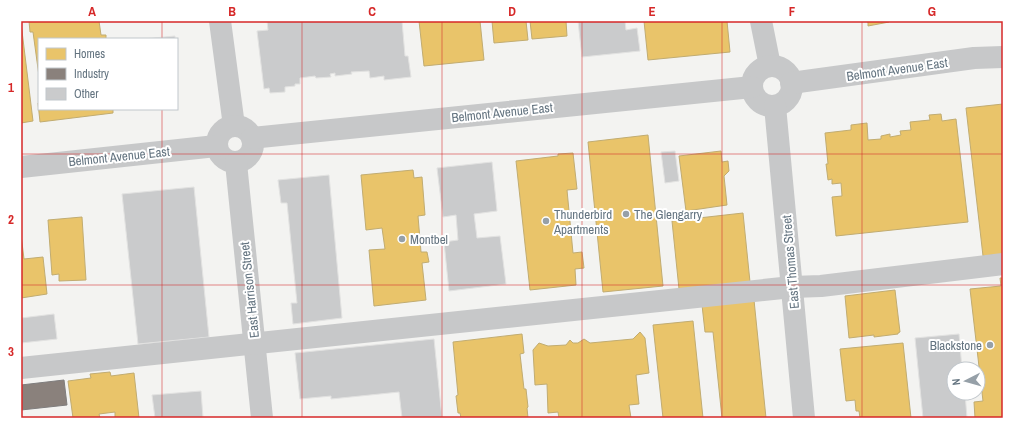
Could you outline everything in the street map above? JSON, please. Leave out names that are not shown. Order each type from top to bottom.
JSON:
[{"type":"street","points":[[220,21],[243,132],[253,145],[252,151],[245,160],[228,162],[223,159],[216,146],[222,131],[228,127],[243,132]]},
{"type":"street","points":[[761,21],[770,66]]},
{"type":"street","name":"Belmont Avenue East","points":[[792,83],[974,58],[1003,57]]},
{"type":"street","points":[[770,66],[783,69],[788,74],[792,83],[791,92],[788,98],[783,103],[775,106],[764,105],[754,97],[752,87],[754,77],[758,71],[763,68],[770,66]]},
{"type":"street","name":"Belmont Avenue East","points":[[243,132],[752,87]]},
{"type":"street","name":"East Thomas Street","points":[[775,106],[804,418]]},
{"type":"street","name":"Belmont Avenue East","points":[[21,167],[216,146]]},
{"type":"street","name":"East Harrison Street","points":[[236,162],[262,418]]},
{"type":"street","points":[[21,368],[792,287],[821,286],[1003,264]]},
{"type":"building: Homes","points":[[29,21],[99,21],[101,35],[106,35],[106,38],[38,38],[38,69],[33,32],[30,32]]},
{"type":"building: Homes","points":[[419,21],[480,21],[484,60],[424,66]]},
{"type":"building: Homes","points":[[492,21],[526,21],[528,40],[494,43]]},
{"type":"building: Homes","points":[[530,21],[566,21],[567,36],[532,39]]},
{"type":"building: Homes","points":[[644,21],[727,21],[730,52],[648,60]]},
{"type":"building: Homes","points":[[865,21],[889,22],[868,26],[868,22]]},
{"type":"building: Homes","points":[[21,23],[33,121],[21,123]]},
{"type":"building: Homes","points":[[1003,104],[1003,254],[983,256],[966,108]]},
{"type":"building: Homes","points":[[39,110],[113,110],[113,113],[40,122]]},
{"type":"building: Homes","points":[[941,114],[942,121],[956,119],[968,222],[836,236],[832,197],[842,196],[841,183],[832,184],[832,179],[828,180],[825,133],[851,130],[851,125],[867,123],[868,140],[881,139],[881,136],[890,134],[890,137],[901,135],[900,131],[911,130],[910,122],[930,120],[929,115]]},
{"type":"building: Homes","name":"The Glengarry","points":[[648,135],[663,286],[603,292],[588,142]]},
{"type":"building: Homes","points":[[721,151],[722,162],[728,161],[729,171],[724,176],[727,205],[686,211],[679,156]]},
{"type":"building: Homes","name":"Thunderbird Apartments","points":[[573,153],[577,189],[567,190],[573,253],[582,252],[584,268],[575,269],[576,285],[530,290],[516,161]]},
{"type":"building: Homes","name":"Montbel","points":[[413,170],[414,178],[422,177],[425,215],[418,216],[421,252],[427,252],[429,262],[422,263],[426,300],[374,306],[369,250],[385,249],[382,228],[366,230],[361,175]]},
{"type":"building: Homes","points":[[743,213],[750,282],[679,289],[672,221]]},
{"type":"building: Homes","points":[[82,217],[86,280],[59,281],[59,274],[52,275],[48,220]]},
{"type":"building: Homes","points":[[21,235],[24,259],[43,257],[47,294],[21,298]]},
{"type":"building: Homes","name":"Blackstone","points":[[1000,278],[1003,278],[1003,418],[975,418],[974,402],[986,401],[986,361],[978,361],[970,289],[1001,286]]},
{"type":"building: Homes","points":[[895,290],[900,332],[898,334],[874,337],[874,335],[849,338],[845,296]]},
{"type":"building: Homes","points":[[754,300],[766,418],[722,418],[713,332],[705,332],[702,305]]},
{"type":"building: Homes","points":[[693,321],[703,418],[663,418],[653,325]]},
{"type":"building: Homes","points":[[640,332],[645,338],[649,373],[636,375],[639,404],[629,405],[631,418],[559,418],[558,412],[548,413],[547,384],[535,385],[533,350],[539,343],[548,346],[566,345],[570,340],[573,343],[578,343],[584,339],[590,343],[633,339]]},
{"type":"building: Homes","points":[[522,334],[524,353],[520,354],[524,389],[526,389],[528,418],[461,418],[460,413],[458,413],[456,396],[458,395],[453,342]]},
{"type":"building: Homes","points":[[903,343],[911,418],[860,418],[859,411],[856,411],[855,400],[846,401],[840,349]]},
{"type":"building: Homes","points":[[110,372],[111,376],[134,373],[139,418],[115,418],[115,412],[99,414],[100,418],[73,418],[68,381],[91,378],[90,374]]},
{"type":"building: Industry","points":[[64,380],[67,405],[21,410],[21,385]]},
{"type":"building: Other","points":[[267,21],[402,21],[405,56],[408,56],[411,77],[384,80],[384,76],[370,78],[369,71],[351,72],[352,74],[335,76],[335,73],[330,74],[331,77],[316,78],[315,76],[300,78],[300,84],[285,87],[285,92],[270,93],[269,88],[264,89],[257,31],[268,30]]},
{"type":"building: Other","points":[[578,21],[625,21],[626,30],[637,28],[640,51],[582,57]]},
{"type":"building: Other","points":[[175,36],[175,38],[154,38]]},
{"type":"building: Other","points":[[675,151],[679,181],[665,183],[661,152]]},
{"type":"building: Other","points":[[492,162],[497,211],[474,214],[477,238],[500,236],[506,284],[449,291],[444,242],[458,240],[456,215],[443,217],[437,168]]},
{"type":"building: Other","points":[[329,175],[342,318],[293,324],[291,303],[297,303],[287,203],[281,203],[278,180]]},
{"type":"building: Other","points":[[194,187],[209,337],[138,344],[122,194]]},
{"type":"building: Other","points":[[54,314],[57,339],[21,343],[21,318]]},
{"type":"building: Other","points":[[959,334],[961,361],[946,361],[946,401],[966,401],[967,418],[923,418],[915,338]]},
{"type":"building: Other","points":[[434,339],[442,418],[402,418],[399,392],[331,399],[331,396],[300,399],[295,353]]},
{"type":"building: Other","points":[[201,391],[203,418],[155,418],[152,395]]},
{"type":"place","name":"The Glengarry","points":[[626,214]]},
{"type":"place","name":"Thunderbird Apartments","points":[[546,221]]},
{"type":"place","name":"Montbel","points":[[402,239]]},
{"type":"place","name":"Blackstone","points":[[990,345]]}]
